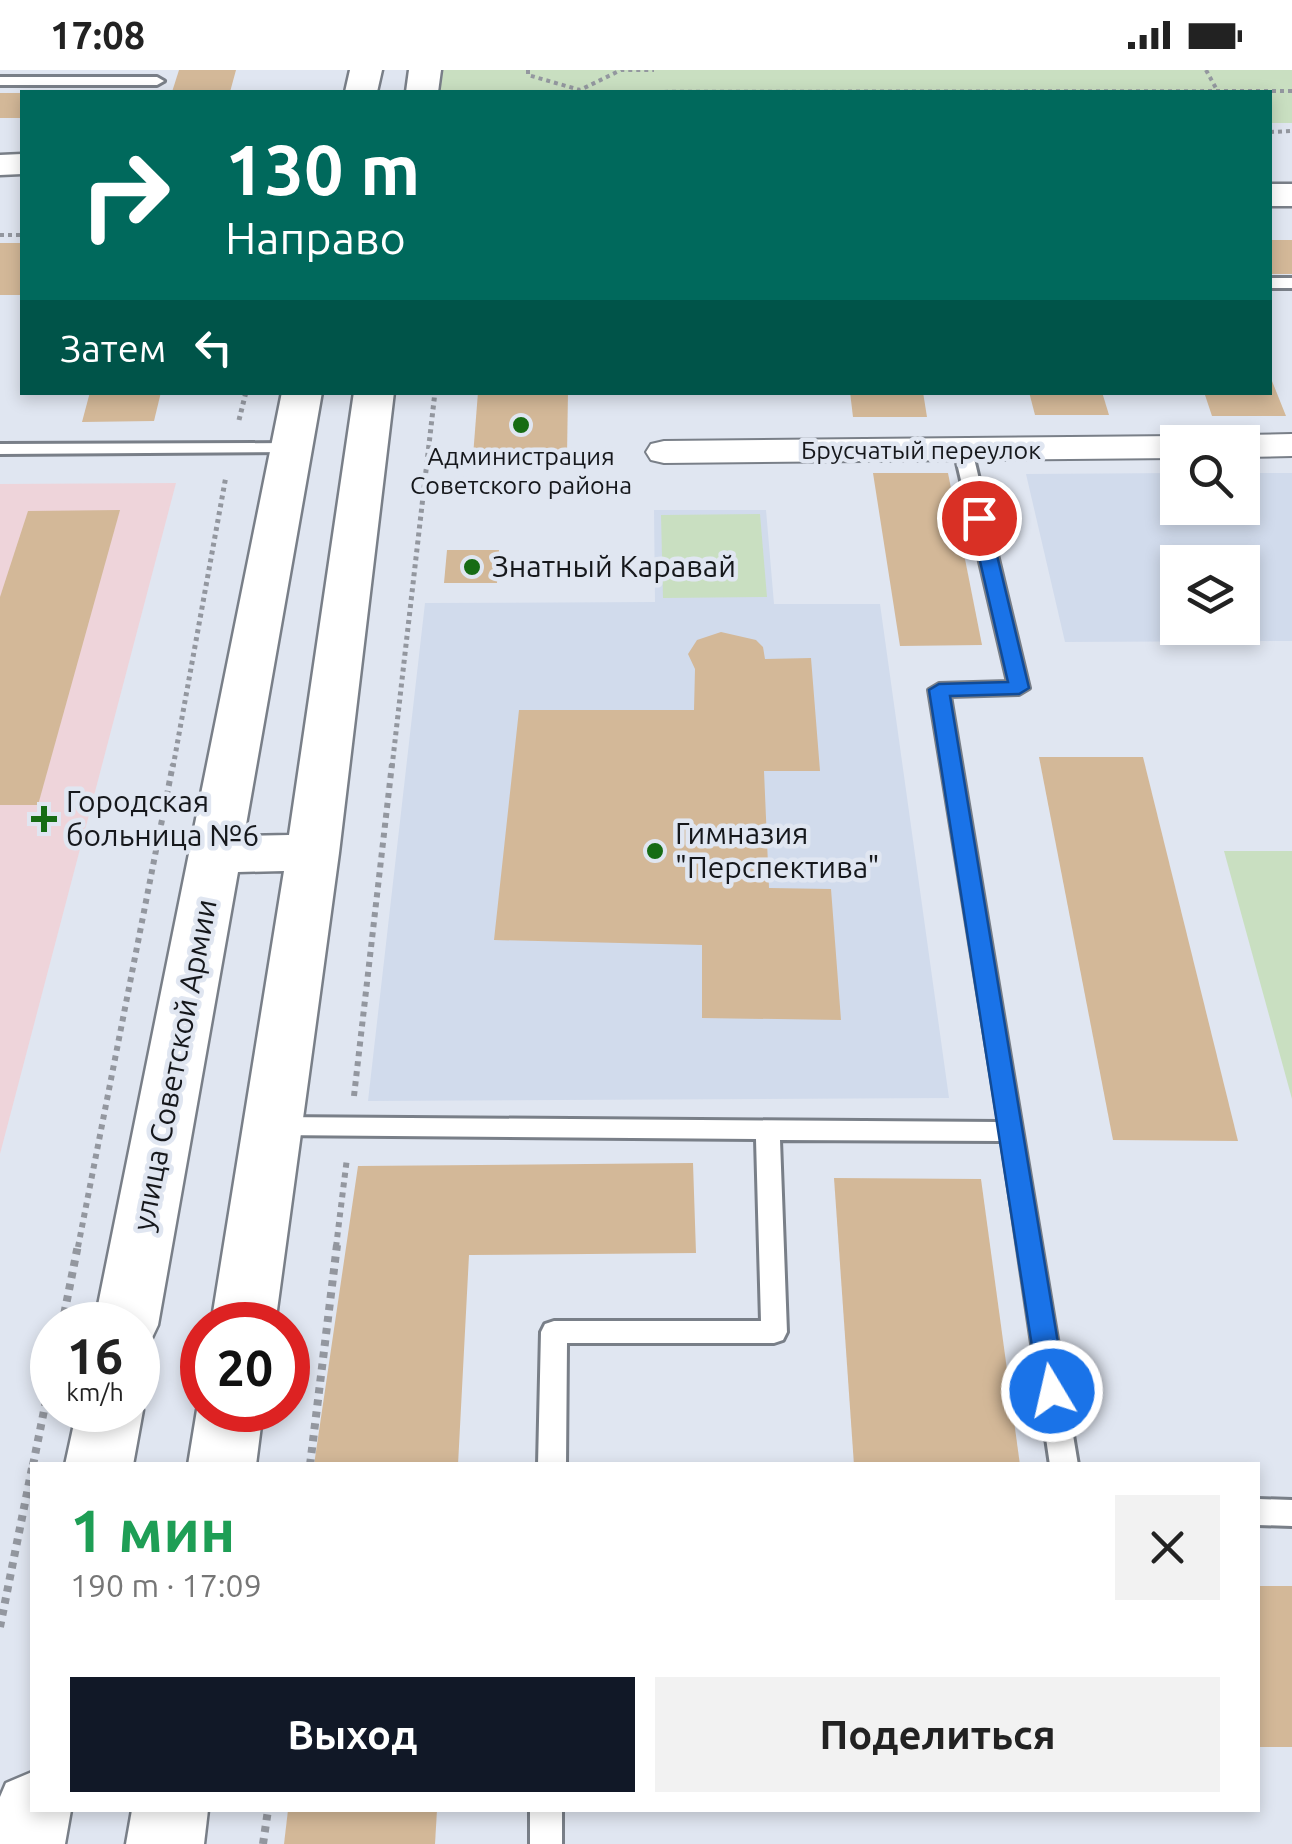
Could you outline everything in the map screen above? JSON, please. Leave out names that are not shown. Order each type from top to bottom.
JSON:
[{"type":"main road","name":"улица Советской Армии","points":[[130,1302],[301,395]]},
{"type":"main road","points":[[247,1302],[313,853],[374,395]]},
{"type":"main road","points":[[214,854],[313,853]]},
{"type":"main road","points":[[100,1462],[106,1432]]},
{"type":"main road","points":[[222,1462],[227,1432]]},
{"type":"main road","points":[[26,1844],[33,1812]]},
{"type":"main road","points":[[166,1844],[170,1812]]},
{"type":"street","points":[[1260,446],[1292,445]]},
{"type":"street","name":"Брусчатый переулок","points":[[664,452],[1160,447]]},
{"type":"lane","points":[[0,81],[158,81]]},
{"type":"lane","points":[[0,449],[291,448]]},
{"type":"lane","points":[[963,450],[1019,688],[939,690],[1064,1462]]},
{"type":"lane","points":[[274,1126],[1013,1132]]},
{"type":"lane","points":[[552,1462],[554,1332],[774,1332],[768,1130]]},
{"type":"lane","points":[[1260,1512],[1292,1512]]},
{"type":"lane","points":[[546,1812],[546,1844]]},
{"type":"path","points":[[528,70],[528,75],[575,90]]},
{"type":"path","points":[[580,90],[621,70],[654,70]]},
{"type":"path","points":[[67,1302],[245,395]]},
{"type":"path","points":[[310,1462],[435,395]]},
{"type":"path","points":[[34,1462],[40,1432]]},
{"type":"path","points":[[0,1627],[30,1482]]},
{"type":"path","points":[[264,1844],[268,1812]]},
{"type":"shaded area","points":[[1160,473],[1160,525],[1260,525],[1260,473],[1292,473],[1292,641],[1260,641],[1260,545],[1160,545],[1160,642],[1065,642],[1026,474]]},
{"type":"shaded area","name":"Городская больница №6","points":[[176,483],[0,1154],[0,484]]},
{"type":"shaded area","name":"Гимназия \"Перспектива\"","points":[[654,510],[766,510],[774,604],[880,604],[949,1098],[368,1101],[425,603],[655,602]]},
{"type":"green space","points":[[443,70],[1292,70],[1292,123],[1272,123],[1272,90],[440,90]]},
{"type":"green space","points":[[760,514],[767,597],[663,598],[661,515]]},
{"type":"green space","points":[[1224,851],[1292,851],[1292,1099]]},
{"type":"building","points":[[179,70],[236,70],[231,90],[173,90]]},
{"type":"building","points":[[0,93],[20,93],[20,118],[0,118]]},
{"type":"building","points":[[1272,240],[1292,240],[1292,274],[1272,274]]},
{"type":"building","points":[[0,243],[20,243],[20,295],[0,295]]},
{"type":"building","points":[[1272,381],[1286,416],[1212,416],[1205,395],[1272,395]]},
{"type":"building","points":[[89,395],[160,395],[154,421],[82,422]]},
{"type":"building","name":"Администрация Советского района","points":[[478,395],[568,395],[567,455],[473,456]]},
{"type":"building","points":[[850,395],[923,395],[927,417],[853,417]]},
{"type":"building","points":[[1030,395],[1103,395],[1109,415],[1035,415]]},
{"type":"building","points":[[873,473],[948,473],[982,645],[900,646]]},
{"type":"building","points":[[120,510],[38,805],[0,805],[0,597],[28,511]]},
{"type":"building","name":"Знатный Каравай","points":[[447,550],[499,550],[497,583],[444,583]]},
{"type":"building","points":[[721,632],[756,640],[763,647],[765,659],[811,658],[820,771],[764,771],[769,888],[831,889],[841,1020],[702,1018],[702,945],[494,940],[519,710],[694,710],[695,669],[688,654],[697,640]]},
{"type":"building","points":[[1039,757],[1143,757],[1238,1141],[1113,1140]]},
{"type":"building","points":[[693,1163],[696,1253],[469,1255],[458,1462],[314,1462],[358,1166]]},
{"type":"building","points":[[834,1178],[981,1179],[1020,1462],[854,1462]]},
{"type":"building","points":[[1260,1586],[1292,1586],[1292,1747],[1260,1747]]},
{"type":"building","points":[[288,1812],[437,1812],[435,1844],[284,1844]]},
{"type":"place","name":"Администрация Советского района","points":[[521,425]]},
{"type":"place","name":"Знатный Каравай","points":[[472,567]]},
{"type":"place","name":"Городская больница №6","points":[[44,819]]},
{"type":"place","name":"Гимназия \"Перспектива\"","points":[[655,851]]},
{"type":"route","points":[[979,518],[1019,688],[939,690],[1052,1391]]}]
